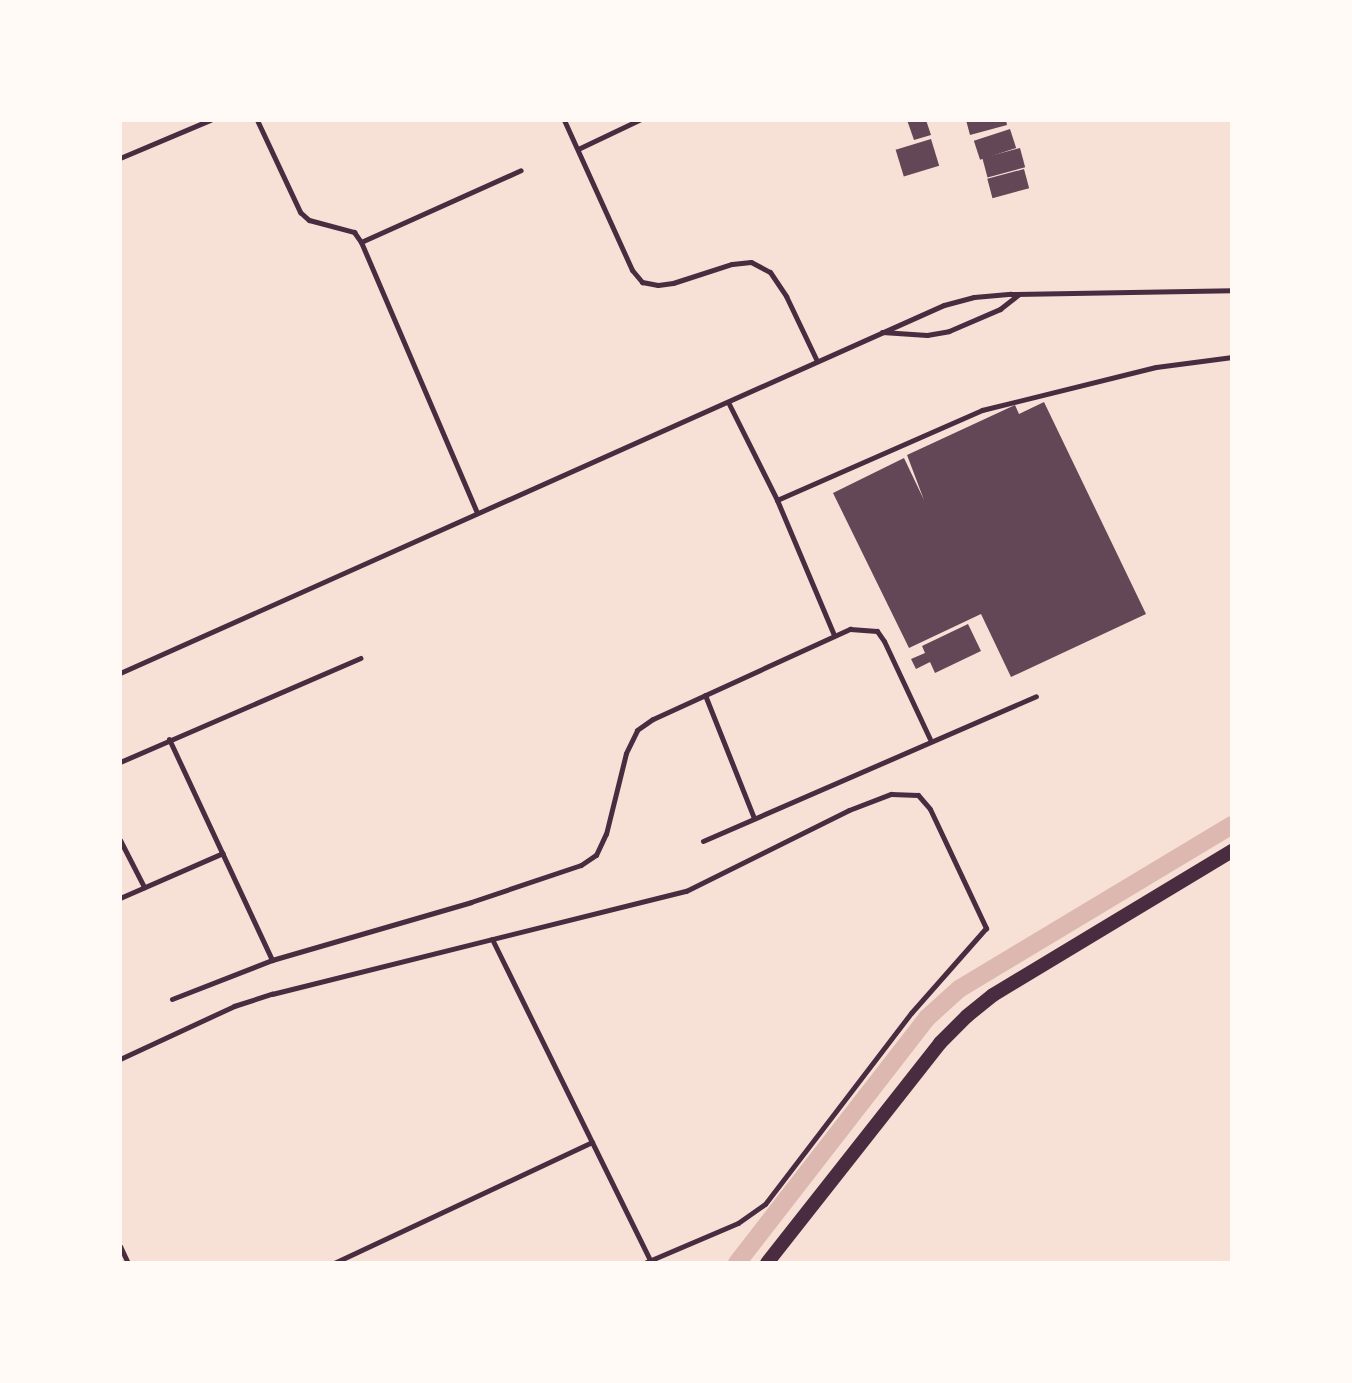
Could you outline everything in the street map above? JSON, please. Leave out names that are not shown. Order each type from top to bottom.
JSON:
[{"type":"main road","points":[[767,1263],[940,1043],[967,1016],[993,995],[1232,851]]},
{"type":"lane","points":[[120,158],[210,120]]},
{"type":"lane","points":[[257,120],[300,212],[309,220],[354,232],[361,242],[477,512]]},
{"type":"lane","points":[[564,120],[632,270],[642,282],[658,285],[673,283],[732,264],[751,262],[770,272],[786,296],[817,362]]},
{"type":"lane","points":[[578,149],[639,120]]},
{"type":"lane","points":[[361,242],[521,170]]},
{"type":"lane","points":[[120,673],[881,332],[974,297],[1232,290]]},
{"type":"lane","points":[[881,332],[927,335],[949,331],[1000,309],[1019,294]]},
{"type":"lane","points":[[777,500],[982,410],[1156,367],[1232,357]]},
{"type":"lane","points":[[728,402],[777,500],[834,635]]},
{"type":"lane","points":[[172,999],[272,960],[471,902],[581,865],[596,855],[606,834],[626,753],[637,730],[705,695],[850,629],[877,631],[930,739]]},
{"type":"lane","points":[[120,762],[360,658]]},
{"type":"lane","points":[[705,695],[754,818]]},
{"type":"lane","points":[[703,841],[930,739],[1036,696]]},
{"type":"lane","points":[[169,739],[272,960]]},
{"type":"lane","points":[[120,1059],[234,1006],[492,939],[686,891],[849,810],[891,794],[918,795],[930,809],[986,928],[911,1013],[765,1204],[738,1223],[647,1262],[492,939]]},
{"type":"lane","points":[[120,840],[144,887]]},
{"type":"lane","points":[[120,898],[223,853]]},
{"type":"lane","points":[[334,1263],[592,1142]]},
{"type":"lane","points":[[120,1246],[128,1263]]},
{"type":"building","points":[[907,120],[926,120],[931,135],[914,140]]},
{"type":"building","points":[[966,120],[1006,120],[1007,125],[970,135]]},
{"type":"building","points":[[1010,129],[1016,148],[980,160],[974,141]]},
{"type":"building","points":[[931,139],[939,166],[904,177],[896,150]]},
{"type":"building","points":[[1020,148],[1025,167],[988,177],[982,158]]},
{"type":"building","points":[[1024,169],[1029,188],[992,198],[987,179]]},
{"type":"building","points":[[1044,402],[1146,614],[1011,677],[981,614],[909,648],[833,493],[904,458],[924,500],[907,455],[1015,405],[1019,414]]},
{"type":"building","points":[[968,624],[981,651],[935,673],[930,662],[916,669],[911,659],[925,653],[922,646]]},
{"type":"waterway","points":[[737,1263],[927,1018],[959,989],[1232,825]]}]
